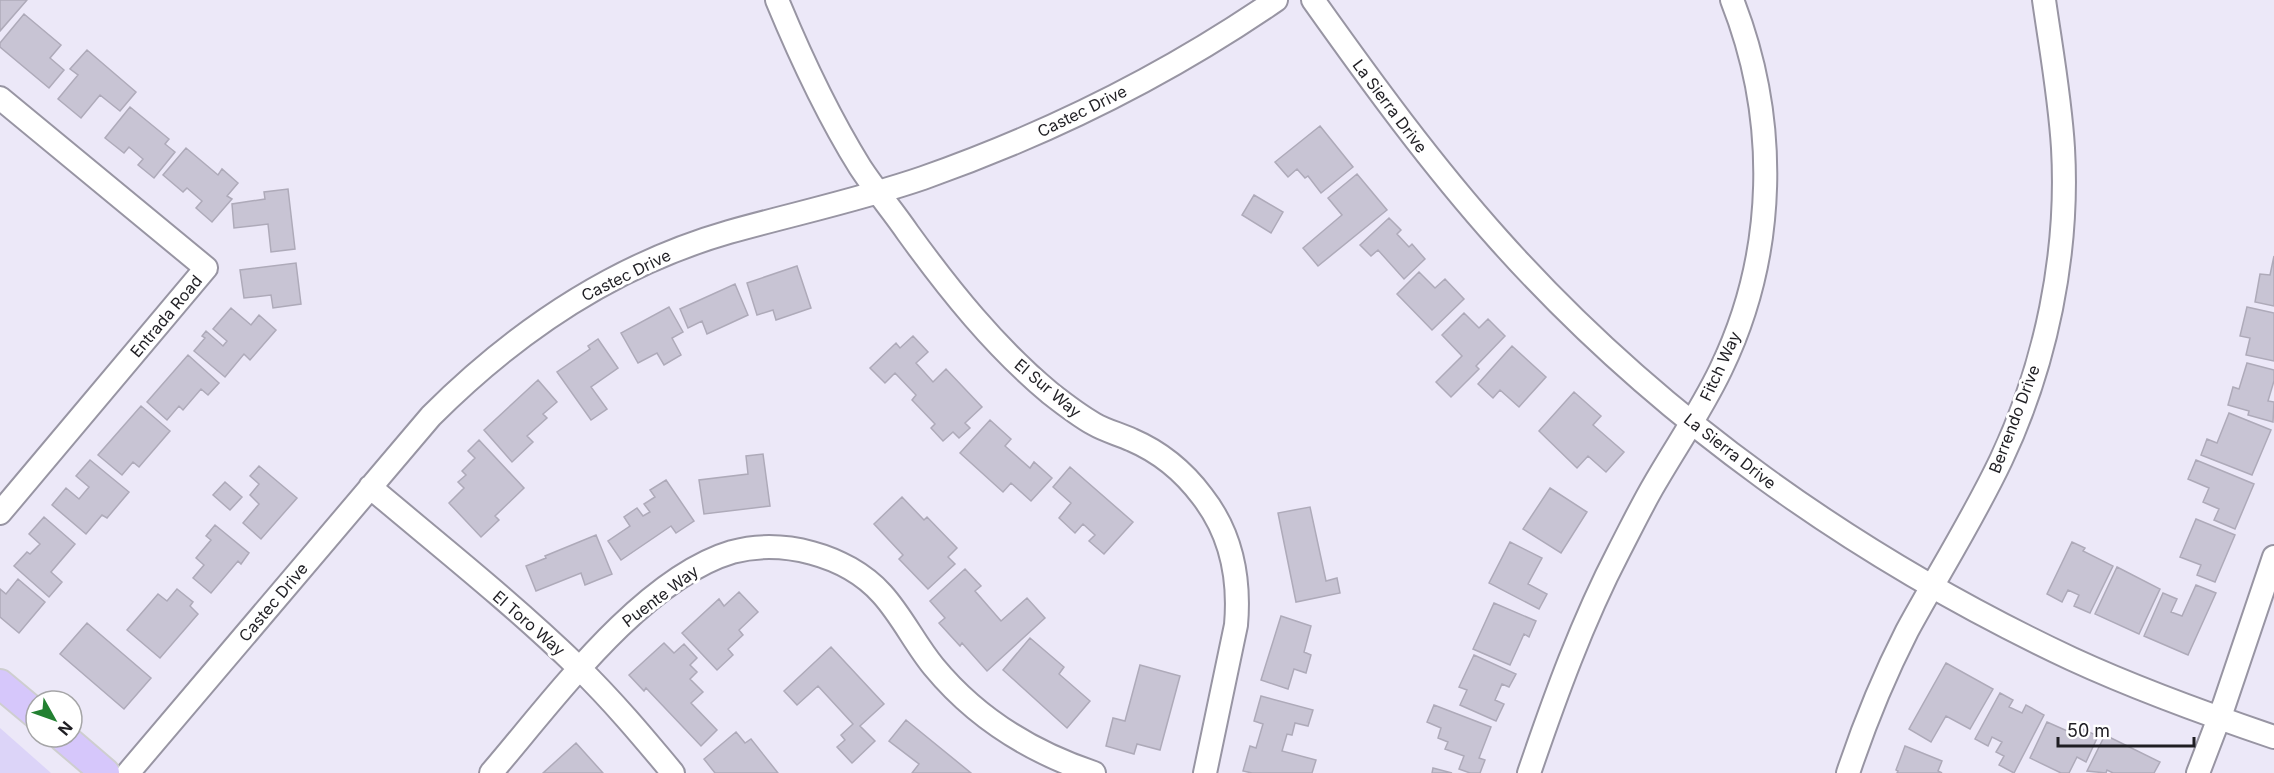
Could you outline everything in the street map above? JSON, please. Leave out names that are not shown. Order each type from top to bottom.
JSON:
[{"type":"main road","points":[[0,684],[24,704]]},
{"type":"main road","points":[[77,749],[105,773]]},
{"type":"street","name":"El Sur Way","points":[[777,0],[797,49],[830,115],[861,168],[936,273],[971,315],[1008,354],[1072,410],[1095,424],[1159,455],[1183,474],[1210,508],[1225,535],[1233,564],[1236,625],[1205,773]]},
{"type":"street","name":"Castec Drive","points":[[128,773],[419,429],[464,383],[500,352],[557,311],[640,266],[728,232],[879,192],[1039,133],[1176,64],[1276,0]]},
{"type":"street","name":"La Sierra Drive","points":[[1313,0],[1381,96],[1440,172],[1501,242],[1603,345],[1692,422],[1754,471],[1830,524],[1932,587],[2019,633],[2074,660],[2218,718],[2274,737]]},
{"type":"street","name":"Fitch Way","points":[[1529,773],[1564,674],[1594,604],[1654,484],[1692,422],[1721,368],[1740,323],[1753,278],[1762,231],[1766,183],[1763,123],[1751,57],[1732,0]]},
{"type":"street","name":"Berrendo Drive","points":[[1848,773],[1875,699],[1906,633],[2001,459],[2027,396],[2047,330],[2061,241],[2063,150],[2044,0]]},
{"type":"street","name":"Entrada Road","points":[[0,98],[206,268],[0,513]]},
{"type":"street","name":"El Toro Way","points":[[370,487],[535,626],[621,711],[673,773]]},
{"type":"street","name":"Puente Way","points":[[491,773],[580,669],[623,623],[664,589],[696,567],[733,552],[759,548],[800,550],[825,557],[842,564],[872,584],[898,614],[933,666],[979,713],[1006,733],[1035,749],[1094,773]]},
{"type":"street","points":[[2198,773],[2274,556]]},
{"type":"shaded area","points":[[0,728],[51,773],[0,773]]},
{"type":"building","points":[[0,0],[27,0],[0,31]]},
{"type":"building","points":[[24,14],[61,45],[50,58],[64,70],[49,88],[0,47],[0,43]]},
{"type":"building","points":[[87,50],[136,92],[120,111],[100,95],[81,118],[58,99],[78,75],[70,69]]},
{"type":"building","points":[[130,107],[169,139],[165,144],[175,152],[154,178],[138,165],[143,159],[129,147],[124,153],[105,138]]},
{"type":"building","points":[[1320,126],[1353,167],[1321,193],[1308,176],[1305,178],[1297,169],[1288,177],[1275,162]]},
{"type":"building","points":[[186,148],[218,175],[222,169],[238,183],[227,196],[232,199],[212,222],[196,208],[202,201],[187,188],[183,192],[163,175]]},
{"type":"building","points":[[1357,174],[1387,210],[1318,266],[1303,248],[1342,215],[1328,198]]},
{"type":"building","points":[[288,189],[295,249],[271,252],[268,224],[234,228],[232,204],[265,199],[264,192]]},
{"type":"building","points":[[1254,195],[1283,212],[1271,233],[1242,215]]},
{"type":"building","points":[[1389,218],[1401,230],[1397,234],[1409,247],[1412,244],[1425,259],[1404,279],[1378,250],[1371,256],[1360,245]]},
{"type":"building","points":[[2274,256],[2274,306],[2255,302],[2260,274],[2270,275]]},
{"type":"building","points":[[296,263],[301,304],[273,308],[271,295],[244,298],[240,270]]},
{"type":"building","points":[[797,266],[811,308],[776,320],[773,310],[757,315],[747,283]]},
{"type":"building","points":[[1419,272],[1435,288],[1445,279],[1464,299],[1432,330],[1397,294]]},
{"type":"building","points":[[735,284],[748,315],[707,334],[702,321],[688,328],[680,309]]},
{"type":"building","points":[[669,307],[683,332],[672,338],[681,355],[664,365],[657,353],[638,363],[621,333]]},
{"type":"building","points":[[2247,307],[2274,313],[2274,361],[2246,355],[2250,338],[2240,336]]},
{"type":"building","points":[[231,308],[251,325],[259,315],[276,330],[250,360],[244,354],[225,377],[194,351],[205,338],[202,336],[206,331],[223,346],[227,341],[213,329]]},
{"type":"building","points":[[1464,313],[1479,328],[1488,319],[1505,336],[1476,366],[1479,369],[1451,397],[1436,382],[1462,356],[1442,335]]},
{"type":"building","points":[[913,336],[928,352],[916,363],[933,382],[946,369],[982,407],[965,423],[970,428],[959,438],[953,432],[943,441],[931,428],[935,424],[912,400],[916,395],[895,373],[885,383],[870,368],[896,343],[900,348]]},
{"type":"building","points":[[598,339],[618,368],[591,387],[607,409],[591,420],[557,372],[590,349],[588,346]]},
{"type":"building","points":[[1512,346],[1546,377],[1519,407],[1500,390],[1493,398],[1478,384]]},
{"type":"building","points":[[188,355],[219,383],[208,395],[201,389],[183,410],[179,406],[167,420],[147,402]]},
{"type":"building","points":[[2247,363],[2274,370],[2274,381],[2268,401],[2274,402],[2273,422],[2248,415],[2249,411],[2228,405],[2233,387],[2239,389]]},
{"type":"building","points":[[538,380],[557,402],[543,414],[547,418],[527,436],[533,442],[512,462],[484,430]]},
{"type":"building","points":[[1574,392],[1601,416],[1593,425],[1624,452],[1606,472],[1588,456],[1577,468],[1539,431]]},
{"type":"building","points":[[141,406],[170,431],[139,467],[133,462],[122,475],[98,455]]},
{"type":"building","points":[[2229,413],[2271,430],[2252,475],[2201,455],[2207,439],[2217,443]]},
{"type":"building","points":[[990,420],[1011,439],[1005,446],[1030,468],[1034,462],[1052,478],[1031,501],[1011,483],[1003,492],[960,453]]},
{"type":"building","points":[[479,440],[524,488],[495,516],[499,520],[481,537],[449,503],[464,488],[458,482],[466,475],[462,471],[475,458],[468,451]]},
{"type":"building","points":[[763,454],[770,506],[704,514],[699,480],[748,474],[746,456]]},
{"type":"building","points":[[90,460],[129,492],[107,518],[102,515],[86,534],[52,505],[66,488],[79,499],[89,487],[76,476]]},
{"type":"building","points":[[2196,460],[2254,484],[2235,529],[2214,520],[2219,509],[2203,502],[2209,488],[2188,479]]},
{"type":"building","points":[[259,466],[297,498],[261,539],[243,523],[259,504],[250,495],[259,484],[250,476]]},
{"type":"building","points":[[1070,467],[1133,522],[1104,554],[1089,541],[1095,535],[1083,524],[1075,533],[1059,518],[1071,503],[1053,487]]},
{"type":"building","points":[[666,480],[694,521],[676,533],[671,526],[621,560],[608,541],[630,526],[624,517],[637,508],[643,516],[650,512],[644,504],[655,497],[650,490]]},
{"type":"building","points":[[225,482],[242,497],[230,510],[213,495]]},
{"type":"building","points":[[1550,488],[1587,512],[1561,553],[1523,529]]},
{"type":"building","points":[[902,497],[924,520],[927,517],[957,548],[948,557],[955,564],[928,589],[899,559],[903,555],[874,524]]},
{"type":"building","points":[[1310,507],[1326,581],[1337,578],[1340,593],[1296,602],[1278,513]]},
{"type":"building","points":[[44,517],[75,544],[51,572],[62,582],[49,597],[14,566],[27,552],[30,554],[40,544],[29,534]]},
{"type":"building","points":[[2196,519],[2235,535],[2215,582],[2197,575],[2201,565],[2180,557]]},
{"type":"building","points":[[215,525],[249,553],[241,564],[238,561],[211,593],[193,578],[204,565],[196,558],[211,540],[206,536]]},
{"type":"building","points":[[596,535],[612,574],[585,585],[581,573],[536,591],[526,566]]},
{"type":"building","points":[[1510,542],[1542,558],[1528,584],[1547,594],[1539,609],[1489,583]]},
{"type":"building","points":[[2072,542],[2085,548],[2083,551],[2113,566],[2090,613],[2074,606],[2079,595],[2068,590],[2062,602],[2047,594]]},
{"type":"building","points":[[2117,567],[2160,589],[2139,634],[2095,614]]},
{"type":"building","points":[[965,569],[981,586],[975,591],[1001,621],[1027,598],[1045,618],[987,671],[962,643],[960,646],[939,623],[945,618],[930,601]]},
{"type":"building","points":[[18,579],[45,602],[19,633],[0,617],[0,589],[6,594]]},
{"type":"building","points":[[2196,585],[2216,593],[2188,655],[2144,636],[2163,593],[2177,599],[2171,612],[2182,616]]},
{"type":"building","points":[[177,589],[193,602],[190,606],[198,614],[160,658],[127,630],[158,594],[167,601]]},
{"type":"building","points":[[739,592],[758,612],[739,630],[743,635],[728,649],[733,655],[717,670],[682,633],[719,599],[724,606]]},
{"type":"building","points":[[1494,603],[1536,621],[1529,637],[1524,634],[1510,665],[1473,649]]},
{"type":"building","points":[[1281,616],[1311,626],[1304,652],[1311,655],[1306,673],[1294,669],[1288,689],[1261,680]]},
{"type":"building","points":[[87,623],[151,678],[124,709],[60,654]]},
{"type":"building","points":[[1030,638],[1064,667],[1059,674],[1090,701],[1067,728],[1003,670]]},
{"type":"building","points":[[664,643],[674,653],[684,644],[697,658],[690,665],[697,672],[690,679],[703,692],[691,703],[717,730],[701,746],[646,688],[644,691],[629,675]]},
{"type":"building","points":[[831,647],[884,704],[860,726],[875,741],[852,763],[837,747],[845,740],[841,735],[853,724],[818,686],[797,705],[784,691]]},
{"type":"building","points":[[1474,655],[1516,674],[1509,687],[1502,684],[1495,700],[1504,704],[1496,721],[1460,705],[1467,690],[1459,687]]},
{"type":"building","points":[[1946,663],[1993,689],[1970,729],[1946,716],[1931,742],[1909,729]]},
{"type":"building","points":[[1140,665],[1180,676],[1160,750],[1137,744],[1134,754],[1106,746],[1113,718],[1125,721]]},
{"type":"building","points":[[2000,693],[2013,700],[2009,707],[2022,713],[2026,705],[2044,715],[2014,773],[1999,765],[2004,756],[1996,752],[2002,742],[1992,737],[1988,746],[1975,739]]},
{"type":"building","points":[[1261,696],[1313,710],[1308,726],[1295,723],[1292,735],[1287,734],[1282,751],[1316,760],[1312,773],[1243,771],[1250,746],[1256,748],[1263,724],[1254,721]]},
{"type":"building","points":[[1434,705],[1491,727],[1479,758],[1485,760],[1480,773],[1470,773],[1459,769],[1464,756],[1445,749],[1448,742],[1438,738],[1441,728],[1427,722]]},
{"type":"building","points":[[906,720],[971,773],[912,773],[919,764],[889,741]]},
{"type":"building","points":[[2047,722],[2074,734],[2078,727],[2098,736],[2086,762],[2077,757],[2069,773],[2061,773],[2030,758]]},
{"type":"building","points":[[736,732],[745,743],[751,739],[778,773],[715,773],[704,759]]},
{"type":"building","points":[[2105,735],[2160,762],[2154,773],[2087,771]]},
{"type":"building","points":[[576,743],[603,773],[543,773]]},
{"type":"building","points":[[1905,746],[1942,761],[1938,771],[1942,773],[1897,773],[1896,770]]},
{"type":"building","points":[[1433,768],[1452,773],[1432,773]]}]
